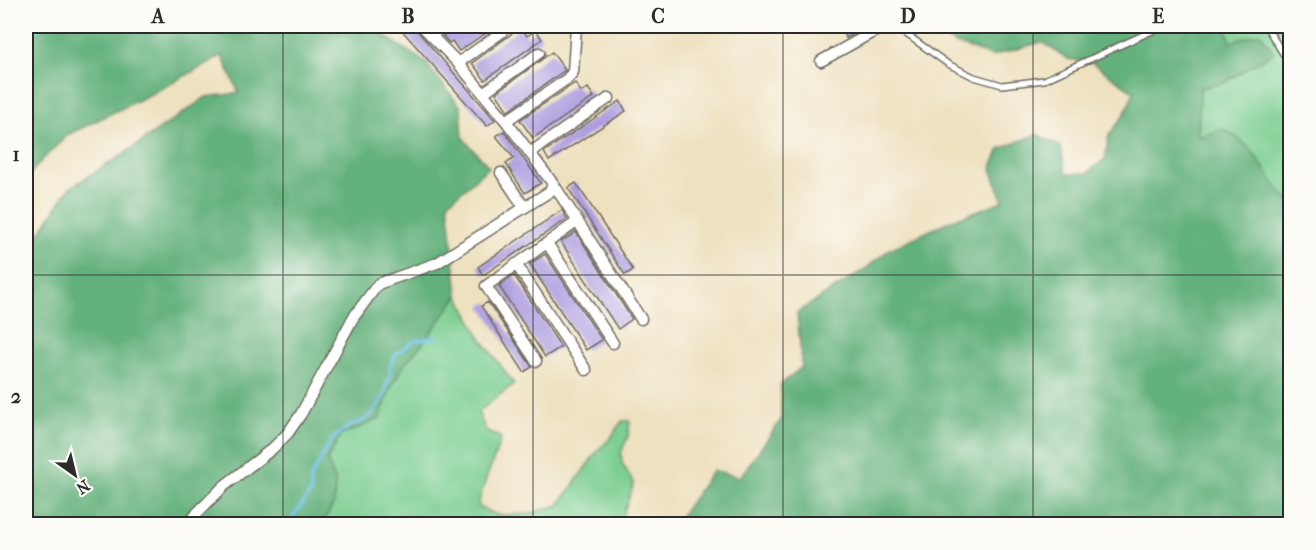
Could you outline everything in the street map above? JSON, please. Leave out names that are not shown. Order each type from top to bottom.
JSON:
[{"type":"street","points":[[422,26],[458,63],[531,152],[641,319]]},
{"type":"street","points":[[431,35],[445,26]]},
{"type":"street","points":[[506,121],[567,79],[573,72],[576,26]]},
{"type":"street","points":[[821,61],[884,26]]},
{"type":"street","points":[[458,63],[502,32]]},
{"type":"street","points":[[483,93],[539,53]]},
{"type":"street","points":[[531,152],[609,98]]},
{"type":"street","points":[[501,173],[524,207]]},
{"type":"street","points":[[189,525],[198,512],[224,486],[272,449],[288,432],[353,318],[378,285],[437,263],[549,192],[554,185]]},
{"type":"street","points":[[536,361],[486,286],[578,221]]},
{"type":"street","points":[[547,243],[614,343]]},
{"type":"street","points":[[516,264],[586,370]]},
{"type":"lane","points":[[895,26],[948,64],[974,77],[1002,85],[1044,80],[1163,26]]},
{"type":"lane","points":[[1266,26],[1290,65]]},
{"type":"green space","points":[[26,26],[377,26],[380,33],[425,62],[461,107],[463,138],[489,167],[448,203],[458,295],[404,365],[391,387],[379,419],[341,435],[327,460],[335,481],[334,503],[322,524],[26,524],[26,326],[32,292],[32,245],[69,188],[121,156],[206,97],[239,93],[222,56],[69,134],[26,179]]},
{"type":"green space","points":[[932,26],[1173,26],[1174,29],[1180,26],[1225,26],[1231,42],[1260,33],[1274,52],[1224,83],[1200,88],[1198,137],[1223,129],[1236,137],[1254,154],[1290,202],[1290,524],[974,524],[949,520],[938,524],[675,524],[713,470],[740,477],[781,420],[781,384],[802,367],[797,313],[864,270],[890,249],[950,221],[1003,201],[991,169],[1000,149],[1037,134],[1061,147],[1066,174],[1087,173],[1105,159],[1109,135],[1124,115],[1134,92],[1092,63],[1068,59],[1042,42],[992,56],[956,44],[936,33]]},
{"type":"green space","points":[[1225,26],[1290,26],[1290,202],[1282,194],[1198,138],[1200,88],[1223,83],[1236,73]]},
{"type":"green space","points":[[458,295],[480,337],[514,384],[478,412],[486,431],[501,438],[478,506],[497,515],[528,514],[559,505],[598,450],[610,439],[622,421],[630,421],[628,436],[621,453],[622,463],[634,483],[620,523],[322,524],[334,503],[335,481],[327,460],[341,435],[379,419],[391,387],[404,365]]},
{"type":"building","points":[[398,26],[413,26],[495,120],[487,126]]},
{"type":"building","points":[[456,26],[496,26],[459,51],[452,41],[449,43],[443,36]]},
{"type":"building","points":[[838,26],[859,26],[862,30],[846,38]]},
{"type":"building","points":[[521,27],[527,36],[536,30],[542,39],[485,80],[472,63]]},
{"type":"building","points":[[552,52],[565,70],[508,111],[496,93]]},
{"type":"building","points":[[575,83],[581,92],[588,88],[594,97],[533,138],[520,120]]},
{"type":"building","points":[[620,101],[626,111],[549,161],[544,152]]},
{"type":"building","points":[[504,131],[541,183],[525,193],[506,164],[514,158],[496,136]]},
{"type":"building","points":[[576,183],[633,270],[625,275],[568,188]]},
{"type":"building","points":[[562,210],[567,219],[483,275],[478,267]]},
{"type":"building","points":[[576,232],[632,319],[618,329],[561,242]]},
{"type":"building","points":[[545,254],[602,340],[586,350],[530,264]]},
{"type":"building","points":[[514,275],[561,347],[545,357],[499,286]]},
{"type":"building","points":[[488,302],[532,367],[524,372],[481,306]]},
{"type":"waterway","points":[[26,37],[44,26]]},
{"type":"waterway","points":[[288,524],[311,492],[310,479],[331,440],[348,427],[365,420],[383,398],[390,375],[390,366],[396,354],[414,341],[437,337]]}]
